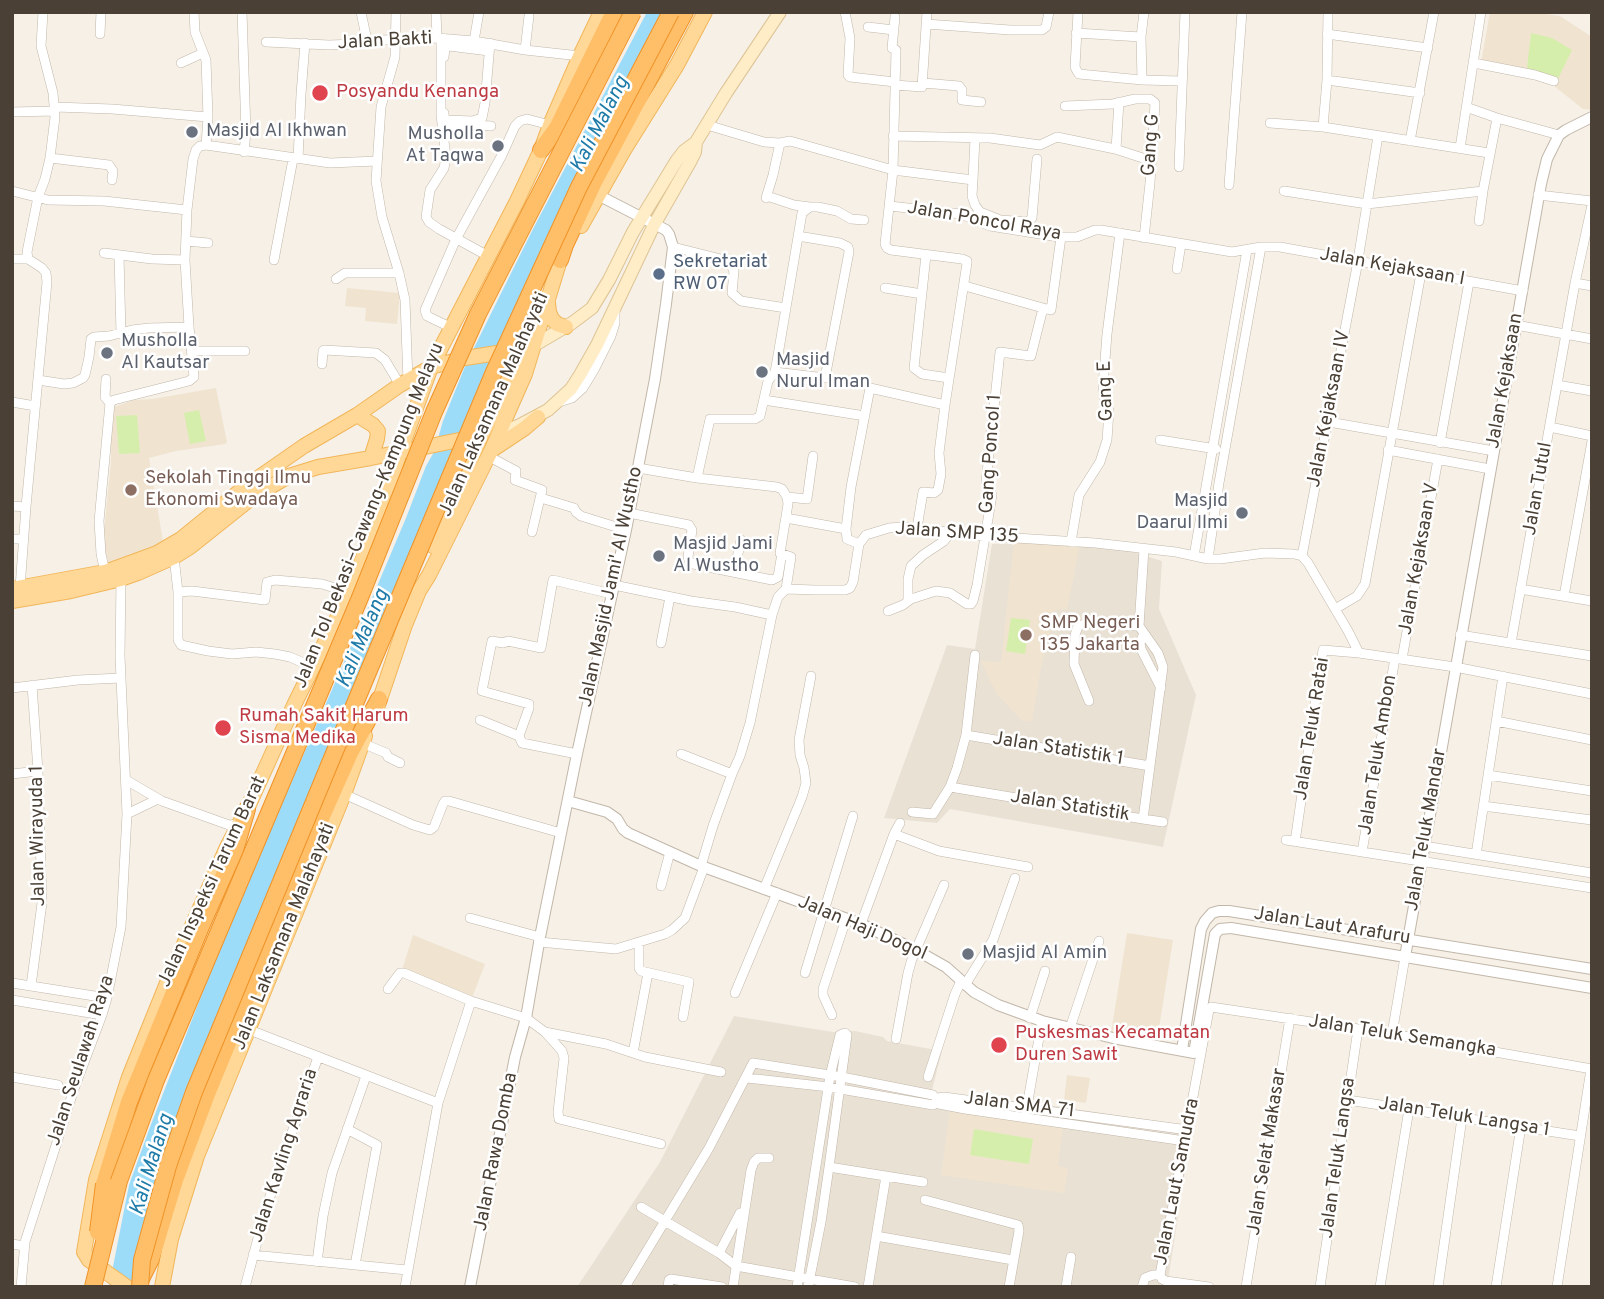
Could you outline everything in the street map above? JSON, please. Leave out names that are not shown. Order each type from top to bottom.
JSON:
[{"type":"highway","points":[[541,150],[557,128],[614,12]]},
{"type":"highway","name":"Jalan Tol Bekasi–Cawang–Kampung Melayu","points":[[92,1287],[119,1181],[156,1080],[354,613],[434,412],[478,314],[633,12]]},
{"type":"highway","points":[[140,1285],[142,1261],[168,1166],[194,1092],[494,372],[579,187],[671,12]]},
{"type":"highway","points":[[560,260],[594,182],[685,12]]},
{"type":"highway","points":[[140,1285],[207,1094],[311,841],[379,699]]},
{"type":"highway","points":[[92,1287],[104,1184],[130,1102],[234,850],[247,809]]},
{"type":"main road","name":"Jalan Inspeksi Tarum Barat","points":[[140,1285],[92,1263],[84,1252],[96,1180],[129,1077],[169,978],[238,824],[349,594],[431,367],[517,201],[601,12]]},
{"type":"main road","name":"Jalan Laksamana Malahayati","points":[[419,591],[424,566],[477,437],[492,415],[560,260],[673,73],[705,12]]},
{"type":"main road","points":[[15,593],[106,572],[158,552],[181,539],[258,478],[304,446],[431,367],[464,358],[520,349],[566,327],[592,308],[684,151],[696,142],[780,12]]},
{"type":"main road","points":[[490,453],[557,402],[580,376],[654,225],[695,152],[696,142]]},
{"type":"main road","name":"Jalan Laksamana Malahayati","points":[[379,699],[419,591],[490,453],[525,374],[520,349],[548,302],[560,260]]},
{"type":"main road","points":[[548,302],[552,319],[566,327]]},
{"type":"main road","points":[[356,415],[378,431],[371,458]]},
{"type":"main road","points":[[15,593],[71,591],[121,579],[174,557],[254,496],[289,476],[318,467],[499,433],[538,417]]},
{"type":"main road","name":"Jalan Laksamana Malahayati","points":[[162,1287],[171,1239],[197,1156],[344,794],[356,748]]},
{"type":"main road","points":[[140,1285],[171,1239]]},
{"type":"street","points":[[28,259],[27,252],[38,197],[50,158],[55,109],[50,75],[41,46],[43,12]]},
{"type":"street","points":[[100,34],[101,12]]},
{"type":"street","points":[[194,12],[195,32],[206,60],[206,145]]},
{"type":"street","points":[[243,12],[247,132],[244,152]]},
{"type":"street","points":[[361,12],[366,41]]},
{"type":"street","points":[[396,12],[395,57],[381,107],[376,181],[382,217],[405,300],[404,383]]},
{"type":"street","points":[[436,12],[446,164],[430,190],[426,217],[429,222],[456,239],[488,256]]},
{"type":"street","points":[[474,41],[479,12]]},
{"type":"street","points":[[845,12],[850,38],[850,77],[922,87],[927,12]]},
{"type":"street","points":[[926,24],[1042,30],[1046,27],[1049,12]]},
{"type":"street","points":[[1078,12],[1075,67],[1079,74],[1181,81]]},
{"type":"street","points":[[1142,80],[1141,37],[1144,12]]},
{"type":"street","points":[[1179,167],[1185,12]]},
{"type":"street","points":[[1229,185],[1242,12]]},
{"type":"street","points":[[1323,127],[1328,12]]},
{"type":"street","points":[[1410,141],[1434,12]]},
{"type":"street","points":[[1460,148],[1481,12]]},
{"type":"street","points":[[525,50],[529,16]]},
{"type":"street","name":"Jalan Poncol Raya","points":[[895,18],[892,48],[895,50],[895,84],[890,206],[961,214],[990,226],[1061,237],[1083,236],[1095,230],[1232,252],[1261,247]]},
{"type":"street","points":[[868,27],[894,30]]},
{"type":"street","points":[[1076,33],[1141,37]]},
{"type":"street","points":[[1327,34],[1428,48]]},
{"type":"street","name":"Jalan Bakti","points":[[266,42],[329,45],[439,38],[474,41],[489,47],[580,56]]},
{"type":"street","points":[[274,260],[296,159],[305,43]]},
{"type":"street","points":[[489,47],[482,118],[472,121],[447,120],[444,117],[443,92],[445,48],[489,47]]},
{"type":"street","points":[[181,63],[203,53]]},
{"type":"street","points":[[1474,64],[1554,81]]},
{"type":"street","points":[[1327,80],[1420,93]]},
{"type":"street","points":[[923,83],[959,86],[962,100],[982,102]]},
{"type":"street","name":"Gang G","points":[[1065,106],[1119,103],[1135,99],[1150,99],[1155,103],[1144,238]]},
{"type":"street","points":[[1116,149],[1119,103]]},
{"type":"street","points":[[1466,107],[1559,135],[1592,117]]},
{"type":"street","points":[[12,112],[112,109],[208,117]]},
{"type":"street","points":[[1479,221],[1497,118]]},
{"type":"street","points":[[452,328],[427,316],[425,310],[456,239],[502,155],[515,125],[527,119],[550,125]]},
{"type":"street","points":[[1270,123],[1323,127],[1489,153]]},
{"type":"street","points":[[443,129],[474,124],[491,126]]},
{"type":"street","points":[[707,125],[764,142],[790,141],[893,170],[972,180]]},
{"type":"street","name":"Jalan Kejaksaan","points":[[1455,667],[1538,195],[1547,159],[1559,135]]},
{"type":"street","points":[[893,136],[998,139],[1040,145],[1056,137],[1116,149],[1152,161]]},
{"type":"street","name":"Jalan Kejaksaan IV","points":[[1302,556],[1329,422],[1378,136]]},
{"type":"street","points":[[975,138],[972,196],[980,212],[1000,220],[1028,222],[1032,218],[1037,159]]},
{"type":"street","points":[[780,143],[766,197],[786,203],[830,209],[851,219],[864,220]]},
{"type":"street","points":[[110,403],[193,379],[195,373],[185,260],[187,210],[194,159],[200,146],[330,163],[377,161]]},
{"type":"street","points":[[50,158],[109,165],[113,171],[112,180]]},
{"type":"street","points":[[12,191],[48,200],[104,201],[187,210]]},
{"type":"street","points":[[1284,191],[1367,204],[1483,191]]},
{"type":"street","points":[[598,195],[666,230],[673,247],[729,261],[734,271],[732,293],[741,301],[786,308]]},
{"type":"street","points":[[1538,195],[1592,203]]},
{"type":"street","name":"Jalan Tutul","points":[[1511,643],[1575,283],[1587,245],[1592,203]]},
{"type":"street","points":[[890,206],[885,236],[887,248],[967,261],[939,453],[941,474],[938,490],[934,493],[923,492],[917,528]]},
{"type":"street","points":[[697,478],[710,419],[760,418],[768,381],[775,372],[802,213],[810,207]]},
{"type":"street","name":"Gang E","points":[[1070,542],[1079,495],[1100,463],[1107,440],[1109,418],[1104,397],[1104,376],[1120,233]]},
{"type":"street","points":[[775,372],[825,378],[849,252],[848,247],[840,243],[798,236]]},
{"type":"street","points":[[965,286],[1051,310],[1061,237]]},
{"type":"street","points":[[186,241],[208,243]]},
{"type":"street","points":[[1177,269],[1181,244]]},
{"type":"street","name":"Jalan Masjid Jami' Al Wustho","points":[[526,1018],[561,833],[626,530],[655,379],[673,247]]},
{"type":"street","points":[[1261,247],[1208,559],[1265,553],[1302,556],[1359,653],[1455,667],[1592,694]]},
{"type":"street","name":"Jalan Kejaksaan I","points":[[1261,247],[1280,247],[1523,290]]},
{"type":"street","points":[[1194,555],[1247,250]]},
{"type":"street","points":[[104,253],[185,260]]},
{"type":"street","points":[[119,255],[121,334]]},
{"type":"street","points":[[926,256],[914,368],[922,374],[949,378]]},
{"type":"street","points":[[12,259],[28,259],[43,268],[47,282],[23,540],[15,593]]},
{"type":"street","points":[[336,279],[345,273],[399,273]]},
{"type":"street","points":[[1335,609],[1357,596],[1365,584],[1421,273]]},
{"type":"street","points":[[1440,443],[1469,282]]},
{"type":"street","points":[[1575,283],[1592,286]]},
{"type":"street","points":[[885,288],[922,294]]},
{"type":"street","name":"Gang Poncol 1","points":[[908,600],[930,592],[944,591],[954,594],[967,604],[972,603],[992,495],[986,482],[1000,352],[1031,356],[1042,308]]},
{"type":"street","points":[[1516,325],[1592,339]]},
{"type":"street","points":[[38,380],[64,384],[79,380],[85,375],[92,338],[149,328],[189,327]]},
{"type":"street","points":[[322,364],[323,351],[327,349],[376,353],[404,383]]},
{"type":"street","points":[[192,351],[245,351]]},
{"type":"street","points":[[106,379],[105,397],[110,403],[99,521],[101,554],[106,572]]},
{"type":"street","points":[[1557,385],[1592,391]]},
{"type":"street","points":[[786,589],[845,590],[850,588],[853,582],[859,544],[846,539],[846,529],[851,487],[870,388],[945,405]]},
{"type":"street","points":[[764,400],[865,416]]},
{"type":"street","points":[[12,402],[35,405]]},
{"type":"street","points":[[1329,422],[1494,451]]},
{"type":"street","points":[[1550,428],[1592,438],[1563,596]]},
{"type":"street","points":[[1160,440],[1225,451]]},
{"type":"street","points":[[1388,450],[1490,469]]},
{"type":"street","points":[[490,453],[516,471],[515,480],[542,490],[532,532]]},
{"type":"street","points":[[787,496],[807,499],[813,456]]},
{"type":"street","name":"Jalan Kejaksaan V","points":[[1398,659],[1437,459]]},
{"type":"street","points":[[470,918],[540,939],[616,949],[672,930],[684,918],[750,723],[772,615],[778,597],[786,589],[791,557],[780,553],[787,496],[777,487],[638,468]]},
{"type":"street","points":[[541,498],[574,508],[581,516],[626,530]]},
{"type":"street","points":[[12,506],[26,507]]},
{"type":"street","points":[[629,513],[689,525],[692,530],[688,557],[693,564],[775,579],[778,577],[782,559]]},
{"type":"street","points":[[786,518],[846,529]]},
{"type":"street","name":"Jalan SMP 135","points":[[859,544],[866,535],[889,528],[917,528],[1144,549],[1208,559]]},
{"type":"street","points":[[888,611],[908,600],[911,566],[944,541],[951,532]]},
{"type":"street","points":[[12,539],[23,540]]},
{"type":"street","points":[[734,572],[741,540]]},
{"type":"street","points":[[1089,701],[1074,664],[1078,626],[1088,623],[1141,630],[1144,549]]},
{"type":"street","points":[[174,557],[178,592],[178,640],[181,645],[232,654],[275,654],[313,667]]},
{"type":"street","name":"Jalan Seulawah Raya","points":[[21,1287],[24,1245],[74,1089],[102,1015],[121,927],[127,814],[121,678],[121,579]]},
{"type":"street","points":[[178,592],[192,591],[265,600],[267,582],[275,580],[322,584],[349,594]]},
{"type":"street","points":[[577,754],[522,744],[519,736],[529,704],[482,691],[492,641],[508,641],[541,648],[553,580],[772,615]]},
{"type":"street","points":[[1520,589],[1592,601]]},
{"type":"street","points":[[661,643],[670,597]]},
{"type":"street","name":"Jalan Statistik","points":[[950,787],[1143,819],[1163,674],[1161,661],[1141,630]]},
{"type":"street","points":[[1460,635],[1592,656]]},
{"type":"street","name":"Jalan Teluk Ratai","points":[[1359,653],[1323,650],[1291,841],[1363,852]]},
{"type":"street","points":[[912,812],[933,814],[950,787],[966,735],[975,655]]},
{"type":"street","name":"Jalan Teluk Ambon","points":[[1363,852],[1398,659]]},
{"type":"street","name":"Jalan Teluk Mandar","points":[[1392,1034],[1455,667]]},
{"type":"street","points":[[764,889],[806,783],[799,740],[811,676]]},
{"type":"street","points":[[1476,855],[1503,676]]},
{"type":"street","points":[[12,688],[121,678]]},
{"type":"street","name":"Jalan Wirayuda 1","points":[[31,986],[41,903],[38,771],[32,685]]},
{"type":"street","points":[[480,720],[519,736]]},
{"type":"street","points":[[1496,721],[1592,740]]},
{"type":"street","name":"Jalan Statistik 1","points":[[966,735],[1150,766]]},
{"type":"street","points":[[356,748],[386,753],[400,763]]},
{"type":"street","points":[[681,754],[732,774]]},
{"type":"street","points":[[12,774],[38,771]]},
{"type":"street","points":[[1488,775],[1592,792]]},
{"type":"street","points":[[126,780],[158,799],[229,825],[238,824]]},
{"type":"street","points":[[344,794],[426,830],[432,830],[443,804],[449,801],[561,833]]},
{"type":"street","points":[[127,814],[158,799]]},
{"type":"street","name":"Jalan Haji Dogol","points":[[568,801],[607,812],[617,819],[628,833],[702,866],[846,919],[916,950],[946,967],[963,983],[998,1005],[1030,1018],[1198,1054]]},
{"type":"street","points":[[1483,806],[1592,820]]},
{"type":"street","points":[[806,973],[853,816]]},
{"type":"street","points":[[1143,819],[1163,822]]},
{"type":"street","points":[[861,925],[900,823]]},
{"type":"street","points":[[894,834],[939,851],[1028,867]]},
{"type":"street","points":[[1424,846],[1592,873]]},
{"type":"street","points":[[661,886],[670,852]]},
{"type":"street","points":[[1363,852],[1592,888]]},
{"type":"street","points":[[928,1077],[951,1006],[963,983],[993,940],[1015,878]]},
{"type":"street","points":[[896,1039],[908,973],[944,885]]},
{"type":"street","points":[[735,993],[777,893]]},
{"type":"street","name":"Jalan Laut Arafuru","points":[[1182,1051],[1201,929],[1212,913],[1228,911],[1592,969]]},
{"type":"street","points":[[832,1015],[823,989],[846,919]]},
{"type":"street","name":"Jalan Laut Arafuru","points":[[1198,1054],[1215,934],[1220,929],[1231,928],[1592,988]]},
{"type":"street","points":[[1070,1028],[1099,941]]},
{"type":"street","points":[[639,943],[641,971],[689,982],[683,1017]]},
{"type":"street","points":[[1030,1018],[1045,971]]},
{"type":"street","points":[[388,989],[400,973],[404,972],[471,1001],[526,1018],[545,1032],[562,1051],[564,1058],[559,1119],[661,1144]]},
{"type":"street","points":[[632,1053],[648,972]]},
{"type":"street","points":[[12,983],[107,998]]},
{"type":"street","points":[[12,1000],[102,1015]]},
{"type":"street","points":[[405,1287],[438,1103],[471,1001]]},
{"type":"street","name":"Jalan Teluk Semangka","points":[[1211,1007],[1392,1034],[1591,1069]]},
{"type":"street","name":"Jalan Laut Samudra","points":[[1160,1275],[1188,1129],[1198,1054],[1211,1007]]},
{"type":"street","name":"Jalan Rawa Domba","points":[[470,1287],[515,1057],[526,1018]]},
{"type":"street","name":"Jalan Selat Makasar","points":[[1246,1287],[1290,1018]]},
{"type":"street","points":[[1026,1112],[1042,1021]]},
{"type":"street","name":"Jalan Kavling Agraria","points":[[247,1029],[438,1103]]},
{"type":"street","name":"Jalan Teluk Langsa","points":[[1320,1287],[1358,1029]]},
{"type":"street","points":[[545,1032],[606,1044],[645,1057],[721,1072]]},
{"type":"street","points":[[797,1287],[831,1076],[840,1035],[845,1033],[847,1035],[842,1077],[821,1222],[808,1282]]},
{"type":"street","name":"Jalan Kavling Agraria","points":[[245,1287],[265,1208],[318,1057]]},
{"type":"street","points":[[625,1287],[709,1148],[753,1063],[842,1077],[933,1100],[747,1078]]},
{"type":"street","points":[[1557,1287],[1591,1069]]},
{"type":"street","points":[[317,1262],[332,1172],[366,1076]]},
{"type":"street","points":[[12,1077],[58,1085]]},
{"type":"street","name":"Jalan SMA 71","points":[[1185,1141],[1129,1132],[1026,1112],[944,1097],[938,1098],[936,1102],[945,1106],[1026,1112],[1130,1121],[1188,1129]]},
{"type":"street","name":"Jalan Teluk Langsa 1","points":[[1348,1100],[1580,1136]]},
{"type":"street","points":[[1380,1287],[1409,1109]]},
{"type":"street","points":[[1438,1287],[1462,1118]]},
{"type":"street","points":[[1129,1132],[1130,1121]]},
{"type":"street","points":[[1496,1287],[1521,1126]]},
{"type":"street","points":[[347,1129],[377,1145],[355,1265]]},
{"type":"street","points":[[733,1287],[754,1162],[761,1157],[769,1158]]},
{"type":"street","points":[[829,1167],[923,1182]]},
{"type":"street","points":[[868,1287],[886,1176]]},
{"type":"street","points":[[925,1200],[1018,1225],[1009,1287]]},
{"type":"street","points":[[719,1253],[745,1206]]},
{"type":"street","points":[[641,1207],[736,1266],[799,1276],[808,1282],[855,1287]]},
{"type":"street","points":[[876,1236],[1013,1260]]},
{"type":"street","points":[[12,1244],[24,1245]]},
{"type":"street","name":"Jalan Kavling Agraria","points":[[253,1255],[407,1270]]},
{"type":"street","points":[[1066,1287],[1071,1257]]},
{"type":"street","points":[[1142,1287],[1145,1278],[1153,1275],[1160,1275],[1166,1281],[1209,1287]]},
{"type":"street","points":[[668,1287],[671,1279],[722,1287]]},
{"type":"shaded area","points":[[1490,12],[1532,12],[1560,16],[1592,37],[1592,110],[1583,109],[1549,82],[1481,63]]},
{"type":"shaded area","points":[[347,288],[400,293],[397,324],[365,321],[366,308],[345,306]]},
{"type":"shaded area","name":"Sekolah Tinggi Ilmu Ekonomi Swadaya","points":[[216,388],[227,442],[149,458],[164,547],[109,566],[103,542],[111,462],[111,408],[134,400]]},
{"type":"shaded area","name":"SMP Negeri 135 Jakarta","points":[[1014,542],[1080,545],[1067,609],[1055,610],[1040,672],[1032,721],[1022,721],[996,693],[981,661],[1001,662]]},
{"type":"shaded area","points":[[1051,543],[1119,548],[1162,561],[1159,609],[1196,695],[1163,847],[950,809],[937,823],[884,818],[947,645],[975,649],[992,544]]},
{"type":"shaded area","points":[[1127,933],[1173,940],[1157,1041],[1111,1033]]},
{"type":"shaded area","points":[[413,935],[485,964],[472,998],[402,970]]},
{"type":"shaded area","points":[[734,1016],[833,1032],[855,1031],[883,1037],[887,1041],[942,1051],[931,1094],[1054,1106],[1192,1126],[1167,1287],[577,1287],[660,1162]]},
{"type":"shaded area","points":[[1067,1075],[1090,1078],[1086,1103],[1064,1100]]},
{"type":"shaded area","points":[[950,1111],[1063,1126],[1058,1166],[1068,1168],[1064,1193],[941,1175]]},
{"type":"green space","points":[[1531,33],[1552,38],[1572,50],[1556,83],[1527,68]]},
{"type":"green space","points":[[199,410],[206,441],[190,444],[184,413]]},
{"type":"green space","points":[[137,415],[140,453],[119,454],[116,416]]},
{"type":"green space","points":[[1011,618],[1030,620],[1025,654],[1006,651]]},
{"type":"green space","points":[[974,1129],[1033,1139],[1029,1164],[970,1155]]},
{"type":"water","name":"Kali Malang","points":[[647,12],[671,12],[432,519],[140,1287],[109,1287],[129,1185],[150,1127],[266,840],[434,452],[443,421],[466,364],[533,229]]},
{"type":"place","name":"Posyandu Kenanga","points":[[320,93]]},
{"type":"place","name":"Masjid Al Ikhwan","points":[[192,132]]},
{"type":"place","name":"Musholla At Taqwa","points":[[498,146]]},
{"type":"place","name":"Sekretariat RW 07","points":[[659,274]]},
{"type":"place","name":"Musholla Al Kautsar","points":[[107,353]]},
{"type":"place","name":"Masjid Nurul Iman","points":[[762,372]]},
{"type":"place","name":"Sekolah Tinggi Ilmu Ekonomi Swadaya","points":[[131,490]]},
{"type":"place","name":"Masjid Daarul Ilmi","points":[[1242,513]]},
{"type":"place","name":"Masjid Jami Al Wustho","points":[[659,556]]},
{"type":"place","name":"SMP Negeri 135 Jakarta","points":[[1026,635]]},
{"type":"place","name":"Rumah Sakit Harum Sisma Medika","points":[[223,728]]},
{"type":"place","name":"Masjid Al Amin","points":[[968,954]]},
{"type":"place","name":"Puskesmas Kecamatan Duren Sawit","points":[[999,1045]]}]
